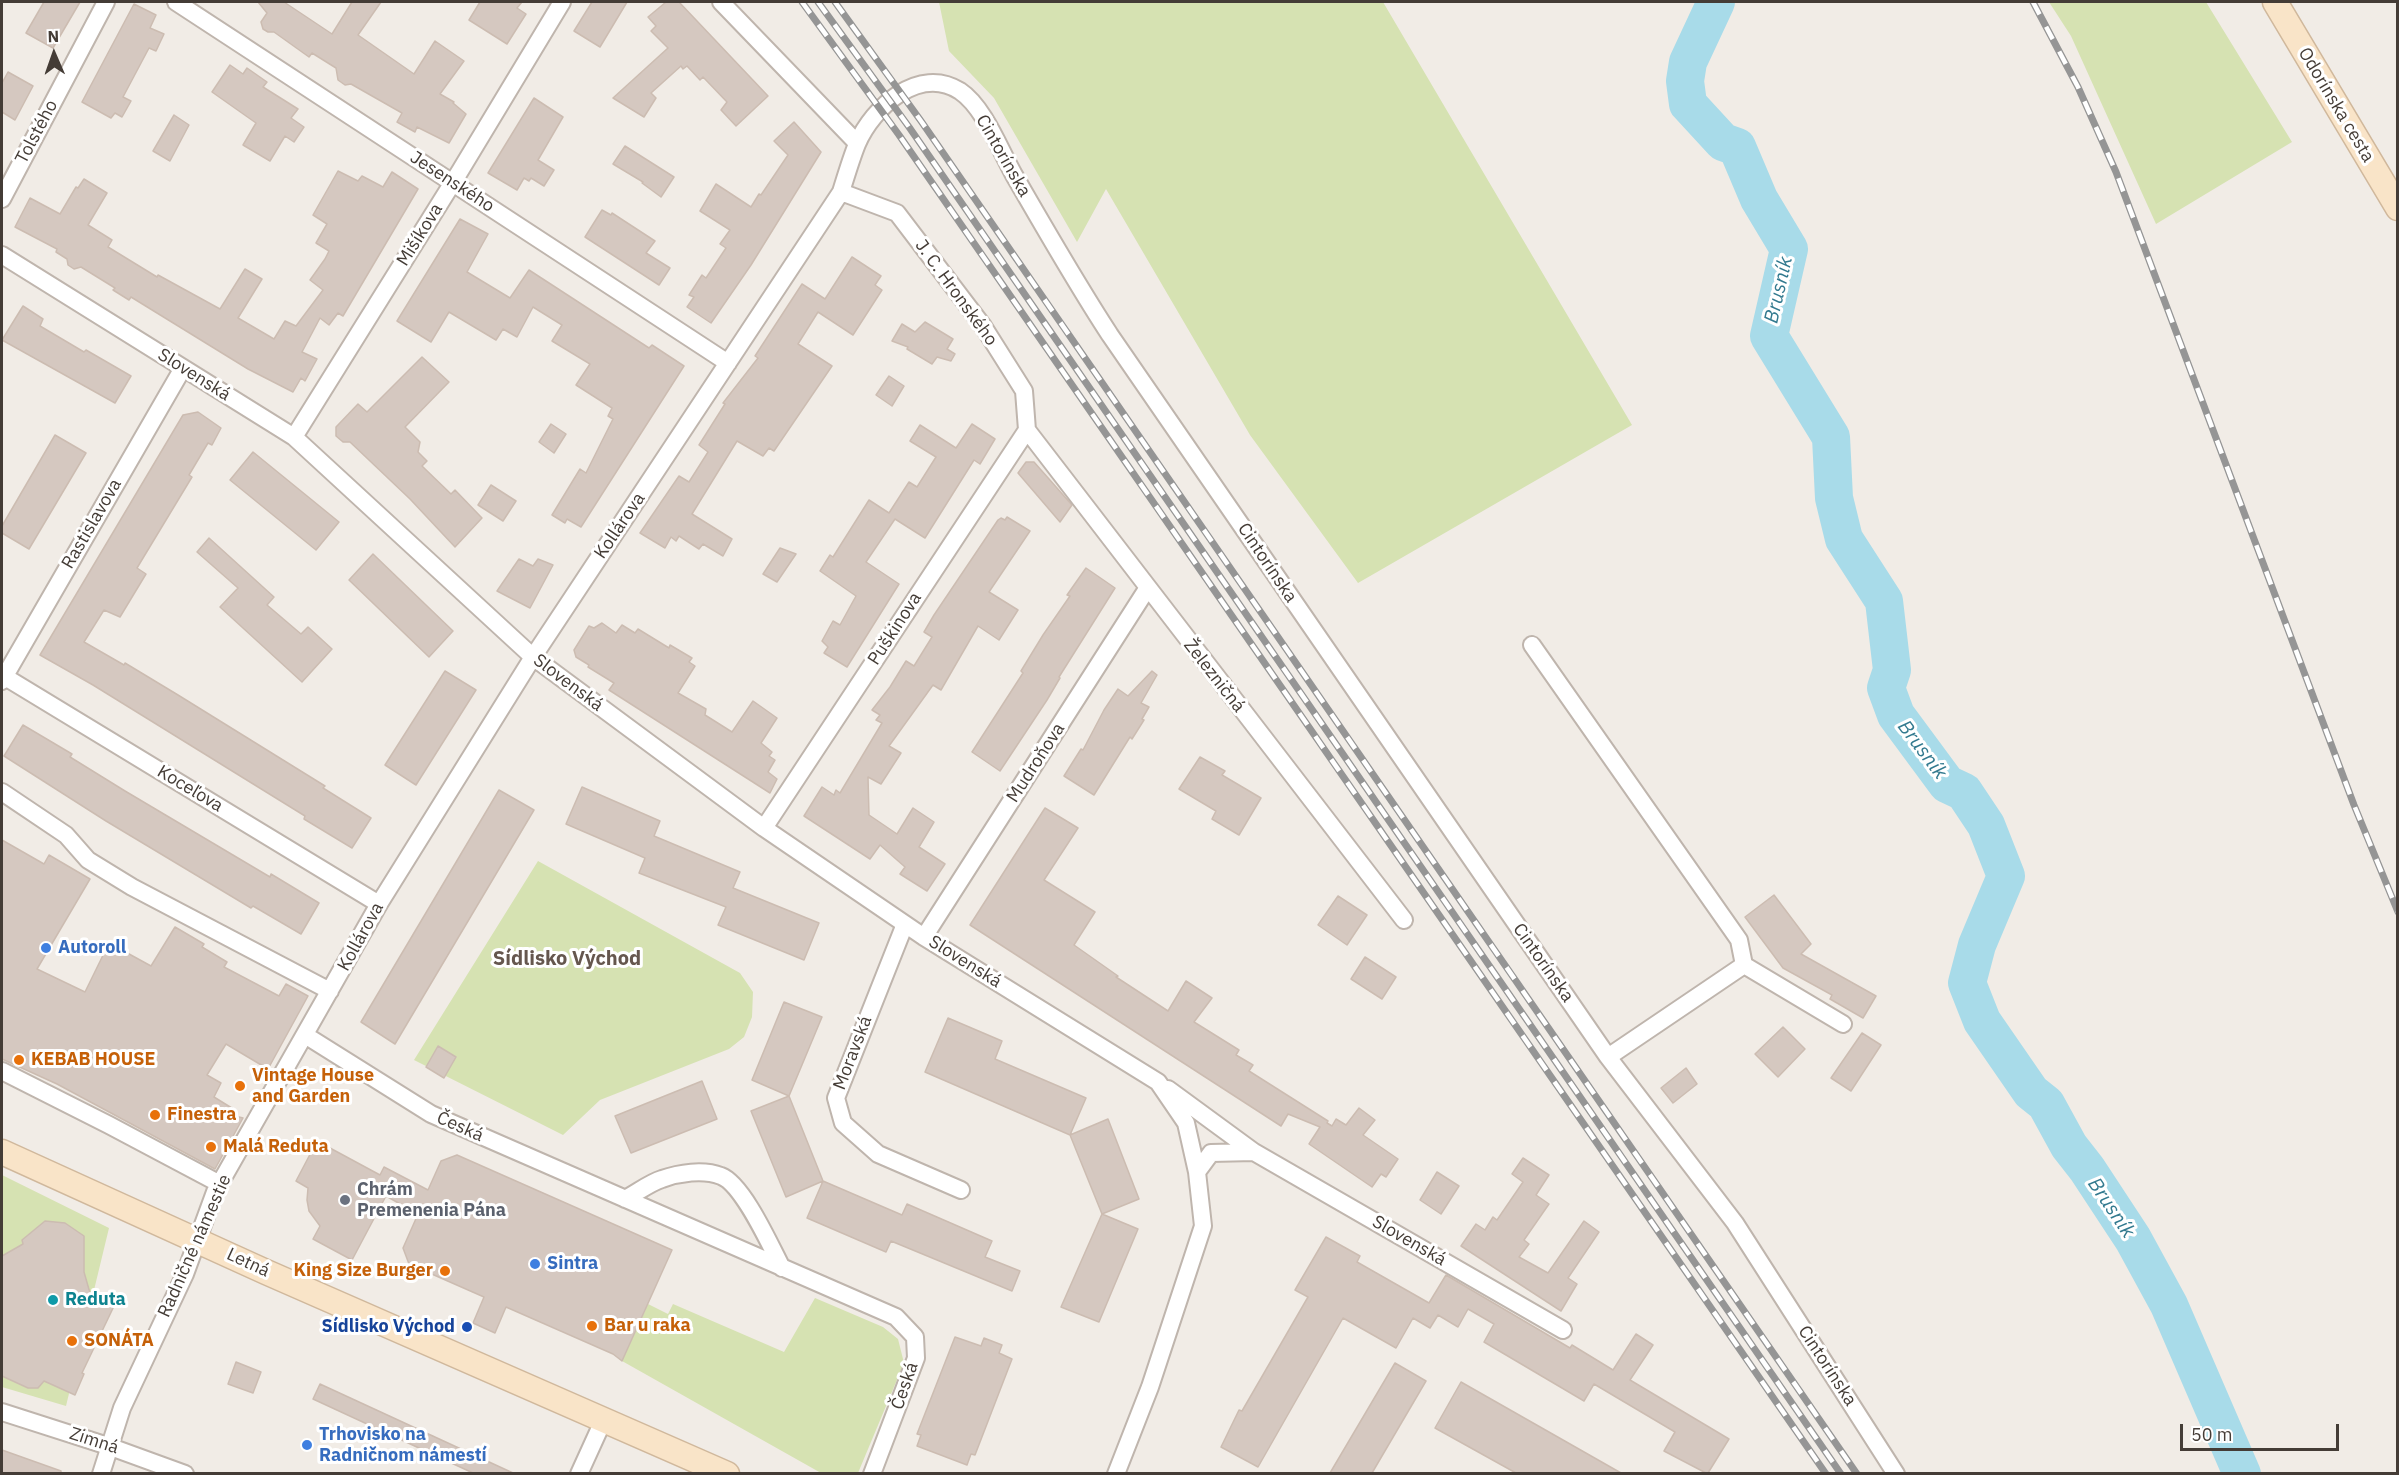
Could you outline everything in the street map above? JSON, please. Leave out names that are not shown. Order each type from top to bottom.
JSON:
[{"type":"street","name":"Tolstého","points":[[2,199],[106,2]]},
{"type":"street","name":"Jesenského","points":[[176,2],[728,363]]},
{"type":"street","name":"Mišíkova","points":[[294,437],[453,183],[562,2]]},
{"type":"street","points":[[721,2],[857,143]]},
{"type":"street","name":"Odorínska cesta","points":[[2275,2],[2397,208]]},
{"type":"street","name":"Kollárova","points":[[330,991],[379,904],[533,657],[841,192],[857,143],[869,122],[895,96],[927,82]]},
{"type":"street","name":"Cintorínska","points":[[927,82],[950,86],[961,92],[980,113],[1055,246],[1110,335],[1608,1057],[1735,1223],[1896,1473]]},
{"type":"street","name":"J. C. Hronského","points":[[841,192],[897,213],[983,326],[1024,391],[1027,430]]},
{"type":"street","name":"Slovenská","points":[[2,255],[294,437],[533,657],[764,828],[924,937],[1158,1082],[1254,1152],[1563,1330]]},
{"type":"street","name":"Rastislavova","points":[[2,677],[183,368]]},
{"type":"street","name":"Železničná","points":[[1027,430],[1147,589],[1404,920]]},
{"type":"street","name":"Puškinova","points":[[764,828],[1027,430]]},
{"type":"street","name":"Mudroňova","points":[[924,937],[1147,589]]},
{"type":"street","points":[[1532,645],[1739,940],[1744,965],[1843,1024]]},
{"type":"street","name":"Koceľova","points":[[2,677],[379,904]]},
{"type":"street","points":[[2,792],[66,835],[88,860],[132,887],[330,991]]},
{"type":"street","name":"Moravská","points":[[905,924],[836,1098],[843,1123],[878,1154],[961,1190]]},
{"type":"street","points":[[1608,1057],[1744,965]]},
{"type":"street","name":"Radničné námestie","points":[[100,1473],[122,1408],[199,1240],[215,1192],[330,991]]},
{"type":"street","name":"Česká","points":[[305,1035],[430,1114],[896,1317],[915,1337],[916,1358],[872,1473]]},
{"type":"street","points":[[2,1071],[220,1184]]},
{"type":"street","name":"Slovenská","points":[[1116,1473],[1150,1387],[1203,1226],[1197,1172],[1186,1123],[1158,1082]]},
{"type":"street","name":"Letná","points":[[2,1152],[276,1276],[727,1473]]},
{"type":"street","points":[[1197,1172],[1211,1153],[1254,1152]]},
{"type":"street","points":[[625,1199],[661,1179],[699,1172],[723,1176],[740,1193],[754,1214],[782,1268]]},
{"type":"street","name":"Zimná","points":[[2,1412],[184,1473]]},
{"type":"street","points":[[579,1473],[604,1419]]},
{"type":"green space","points":[[939,2],[1383,2],[1632,425],[1358,583],[1250,435],[1106,189],[1077,242],[994,98],[949,51]]},
{"type":"green space","points":[[2049,2],[2206,2],[2292,142],[2156,224],[2071,36]]},
{"type":"green space","points":[[538,861],[740,973],[753,992],[752,1017],[744,1037],[729,1049],[600,1100],[563,1135],[414,1060]]},
{"type":"green space","name":"Reduta","points":[[2,1175],[109,1228],[66,1406],[2,1387]]},
{"type":"green space","points":[[815,1298],[883,1327],[898,1339],[904,1363],[858,1473],[821,1473],[622,1361],[648,1304],[668,1314],[673,1304],[784,1352]]},
{"type":"building","points":[[44,2],[80,2],[53,48],[26,33]]},
{"type":"building","points":[[258,2],[284,2],[332,34],[352,2],[381,2],[358,35],[414,74],[435,41],[464,61],[440,94],[454,102],[466,114],[449,143],[417,127],[415,132],[397,122],[402,113],[351,84],[345,85],[338,80],[336,68],[312,53],[309,57],[274,32],[263,29],[261,22],[267,13]]},
{"type":"building","points":[[480,2],[522,2],[517,8],[526,14],[507,44],[469,20]]},
{"type":"building","points":[[592,2],[627,2],[600,47],[574,31]]},
{"type":"building","points":[[666,2],[679,2],[768,96],[736,126],[721,110],[727,102],[703,77],[700,80],[687,66],[683,69],[681,66],[651,93],[656,98],[644,117],[613,98],[668,48],[651,31],[656,26],[648,17]]},
{"type":"building","points":[[134,4],[156,15],[150,28],[164,34],[156,51],[149,48],[123,97],[131,101],[122,117],[115,113],[111,118],[82,102]]},
{"type":"building","points":[[230,65],[243,74],[247,68],[267,82],[263,87],[298,109],[291,118],[304,127],[294,142],[285,136],[270,161],[243,145],[256,123],[212,92]]},
{"type":"building","points":[[8,72],[33,86],[15,120],[2,112],[2,83]]},
{"type":"building","points":[[534,98],[563,117],[538,160],[554,170],[544,186],[531,178],[529,181],[524,178],[517,190],[488,173]]},
{"type":"building","points":[[174,115],[189,125],[170,161],[153,151]]},
{"type":"building","points":[[794,122],[821,152],[751,265],[711,323],[687,307],[694,297],[689,295],[702,275],[706,278],[726,248],[720,244],[730,230],[700,211],[716,184],[751,207],[788,155],[774,141]]},
{"type":"building","points":[[625,146],[674,177],[661,197],[643,182],[613,164]]},
{"type":"building","points":[[338,171],[358,181],[362,176],[383,187],[392,172],[418,189],[343,316],[338,313],[329,325],[320,318],[302,352],[317,359],[305,381],[301,378],[293,392],[248,369],[131,297],[129,300],[113,290],[115,288],[81,267],[74,269],[68,265],[67,259],[56,252],[57,249],[15,227],[30,198],[60,214],[76,187],[78,188],[84,179],[107,193],[88,225],[112,240],[108,247],[157,277],[158,275],[220,309],[245,269],[262,279],[238,318],[274,339],[285,321],[296,326],[323,290],[310,280],[329,251],[316,243],[327,224],[313,215]]},
{"type":"building","points":[[602,210],[611,215],[612,213],[655,241],[646,253],[670,268],[659,285],[585,237]]},
{"type":"building","points":[[460,219],[488,234],[467,272],[510,298],[529,270],[649,348],[652,345],[684,366],[581,527],[567,519],[565,523],[552,515],[580,469],[586,473],[613,419],[608,416],[612,408],[576,385],[590,364],[552,341],[562,325],[533,307],[517,337],[503,329],[496,340],[449,312],[431,342],[397,321]]},
{"type":"building","points":[[852,257],[881,276],[875,285],[882,290],[853,335],[818,312],[798,344],[832,366],[774,451],[769,448],[763,456],[737,441],[692,514],[732,539],[723,556],[703,544],[699,549],[679,536],[676,541],[671,537],[665,548],[640,533],[679,476],[689,482],[708,452],[699,445],[725,404],[723,403],[758,358],[755,356],[802,284],[825,299]]},
{"type":"building","points":[[23,306],[43,319],[40,326],[131,376],[115,403],[2,340]]},
{"type":"building","points":[[925,322],[953,339],[947,349],[955,354],[951,361],[937,357],[932,364],[907,349],[908,347],[892,341],[902,324],[915,332]]},
{"type":"building","points":[[422,357],[449,382],[405,427],[420,442],[418,452],[427,461],[422,466],[451,494],[455,490],[482,518],[455,547],[410,499],[350,442],[343,442],[336,436],[336,427],[358,404],[367,412]]},
{"type":"building","points":[[889,376],[904,386],[892,406],[876,395]]},
{"type":"building","points":[[198,412],[221,428],[212,445],[208,443],[189,475],[192,477],[137,568],[146,574],[120,617],[104,610],[84,642],[124,665],[125,663],[178,695],[325,786],[323,788],[371,818],[352,848],[304,819],[305,816],[93,685],[40,655],[183,415]]},
{"type":"building","points":[[551,424],[566,434],[554,453],[539,442]]},
{"type":"building","points":[[972,424],[995,439],[980,464],[974,460],[925,538],[895,519],[866,562],[899,584],[847,667],[824,653],[828,647],[822,641],[833,621],[840,625],[856,596],[820,571],[830,555],[833,557],[869,500],[889,513],[909,482],[917,487],[936,457],[910,441],[920,425],[956,448]]},
{"type":"building","points":[[55,435],[86,453],[29,549],[2,533],[2,526]]},
{"type":"building","points":[[253,452],[339,522],[316,550],[230,480]]},
{"type":"building","points":[[1026,462],[1034,462],[1072,505],[1060,522],[1018,473]]},
{"type":"building","points":[[491,485],[516,501],[503,521],[478,505]]},
{"type":"building","points":[[1007,517],[1030,531],[989,592],[1018,610],[999,640],[978,626],[941,690],[933,685],[889,746],[901,753],[881,784],[868,777],[869,815],[897,834],[913,808],[934,822],[919,847],[945,864],[927,891],[900,874],[905,867],[880,845],[870,859],[804,816],[822,787],[834,795],[836,790],[840,793],[882,723],[876,720],[880,715],[872,710],[906,661],[914,666],[932,637],[924,632],[934,615],[998,520],[1001,518],[1005,520]]},
{"type":"building","points":[[209,538],[274,597],[267,605],[301,634],[308,627],[332,649],[302,682],[220,607],[238,588],[197,552]]},
{"type":"building","points":[[780,548],[796,554],[777,582],[763,574]]},
{"type":"building","points":[[373,554],[453,631],[429,657],[349,580]]},
{"type":"building","points":[[519,559],[533,566],[538,559],[553,565],[530,608],[497,591]]},
{"type":"building","points":[[1086,568],[1115,588],[1047,700],[1000,771],[972,752],[1023,673],[1021,671],[1043,635],[1070,596],[1067,595]]},
{"type":"building","points":[[602,623],[616,633],[622,625],[635,633],[638,629],[669,648],[670,645],[692,658],[689,662],[695,666],[678,693],[706,709],[705,715],[732,732],[753,701],[777,718],[761,743],[772,752],[769,756],[775,760],[768,772],[777,779],[770,793],[609,690],[614,683],[576,657],[574,650],[589,626],[594,628]]},
{"type":"building","points":[[445,671],[476,690],[416,785],[385,765]]},
{"type":"building","points":[[1152,671],[1157,675],[1141,703],[1149,707],[1142,719],[1144,720],[1132,739],[1130,737],[1094,795],[1064,776],[1081,749],[1083,750],[1118,689],[1128,696]]},
{"type":"building","points":[[23,725],[72,754],[70,757],[125,791],[270,877],[271,874],[319,903],[301,934],[253,906],[251,908],[106,821],[4,756]]},
{"type":"building","points":[[1200,757],[1225,771],[1222,775],[1261,798],[1239,835],[1212,819],[1216,811],[1179,789]]},
{"type":"building","points":[[582,787],[660,821],[654,836],[740,872],[733,888],[819,923],[804,960],[718,925],[726,907],[639,873],[645,858],[566,824]]},
{"type":"building","points":[[499,790],[534,810],[395,1044],[361,1022]]},
{"type":"building","points":[[1045,808],[1078,828],[1044,880],[1095,912],[1074,945],[1118,976],[1116,977],[1168,1011],[1186,981],[1212,998],[1194,1022],[1239,1050],[1236,1055],[1253,1065],[1249,1071],[1328,1121],[1327,1123],[1332,1126],[1336,1119],[1346,1125],[1359,1108],[1375,1120],[1363,1135],[1398,1159],[1386,1177],[1381,1174],[1372,1187],[1309,1144],[1320,1127],[1288,1114],[1281,1126],[970,925]]},
{"type":"building","points":[[2,840],[44,864],[49,855],[90,879],[37,969],[85,992],[109,943],[151,966],[175,927],[204,944],[202,947],[227,962],[224,967],[279,996],[286,984],[308,996],[268,1069],[226,1044],[207,1075],[221,1083],[214,1097],[235,1110],[231,1115],[243,1118],[215,1169],[57,1084],[2,1059]]},
{"type":"building","points":[[1774,895],[1811,944],[1801,954],[1876,996],[1863,1018],[1830,999],[1832,995],[1783,968],[1745,917]]},
{"type":"building","points":[[1338,896],[1367,915],[1347,945],[1318,925]]},
{"type":"building","points":[[1365,957],[1396,977],[1382,999],[1351,979]]},
{"type":"building","points":[[784,1002],[822,1017],[789,1096],[752,1080]]},
{"type":"building","points":[[948,1018],[1002,1041],[995,1059],[1086,1098],[1070,1135],[925,1072]]},
{"type":"building","points":[[1783,1027],[1805,1049],[1778,1077],[1755,1054]]},
{"type":"building","points":[[1862,1033],[1881,1045],[1851,1091],[1831,1078]]},
{"type":"building","points":[[438,1046],[456,1057],[444,1078],[426,1067]]},
{"type":"building","points":[[1686,1068],[1697,1084],[1673,1103],[1661,1088]]},
{"type":"building","points":[[702,1081],[717,1119],[631,1153],[615,1116]]},
{"type":"building","points":[[789,1096],[823,1181],[786,1197],[751,1111]]},
{"type":"building","points":[[1108,1119],[1139,1199],[1102,1214],[1070,1135]]},
{"type":"building","points":[[317,1141],[380,1175],[384,1167],[428,1190],[441,1161],[457,1155],[672,1250],[622,1361],[613,1354],[506,1307],[495,1333],[473,1323],[484,1297],[409,1264],[403,1248],[418,1214],[386,1196],[352,1260],[313,1239],[320,1226],[309,1211],[308,1188],[296,1181]]},
{"type":"building","points":[[1523,1158],[1549,1175],[1536,1195],[1549,1204],[1524,1240],[1529,1244],[1519,1257],[1548,1273],[1584,1221],[1599,1232],[1568,1278],[1577,1284],[1561,1311],[1461,1246],[1476,1224],[1485,1230],[1493,1217],[1497,1220],[1523,1182],[1512,1174]]},
{"type":"building","points":[[1437,1172],[1459,1186],[1441,1214],[1420,1200]]},
{"type":"building","points":[[823,1181],[902,1215],[907,1204],[992,1241],[985,1257],[1020,1271],[1012,1291],[891,1241],[886,1252],[807,1218]]},
{"type":"building","points":[[1102,1214],[1138,1229],[1099,1322],[1061,1307]]},
{"type":"building","name":"Reduta","points":[[45,1221],[65,1223],[84,1236],[84,1272],[90,1293],[115,1304],[82,1373],[84,1374],[75,1395],[44,1381],[38,1388],[28,1388],[2,1376],[2,1256],[23,1244],[22,1240]]},
{"type":"building","points":[[1326,1237],[1360,1256],[1357,1262],[1429,1303],[1446,1275],[1570,1348],[1572,1345],[1613,1370],[1636,1334],[1653,1345],[1630,1380],[1729,1439],[1706,1473],[1664,1451],[1675,1432],[1594,1384],[1584,1401],[1484,1342],[1494,1324],[1468,1309],[1458,1327],[1438,1315],[1430,1328],[1413,1318],[1396,1348],[1343,1318],[1258,1467],[1221,1447],[1239,1410],[1242,1411],[1308,1297],[1295,1290]]},
{"type":"building","points":[[955,1337],[981,1346],[984,1338],[1002,1345],[999,1353],[1012,1359],[975,1455],[971,1454],[967,1465],[917,1446],[921,1435],[917,1434]]},
{"type":"building","points":[[236,1362],[261,1372],[253,1393],[228,1384]]},
{"type":"building","points":[[1395,1363],[1426,1381],[1372,1473],[1330,1473]]},
{"type":"building","points":[[1461,1382],[1621,1473],[1516,1473],[1435,1428]]},
{"type":"building","points":[[320,1384],[513,1473],[473,1473],[313,1399]]},
{"type":"building","points":[[2,1450],[61,1471],[61,1473],[2,1473]]},
{"type":"waterway","name":"Brusník","points":[[1716,2],[1688,62],[1685,81],[1688,104],[1723,142],[1737,147],[1759,199],[1789,249],[1769,336],[1831,437],[1834,498],[1844,539],[1884,601],[1892,670],[1886,688],[1896,715],[1947,784],[1964,792],[1986,825],[2006,876],[1977,945],[1967,983],[1982,1021],[2031,1092],[2046,1104],[2069,1146],[2133,1239],[2169,1305],[2242,1474]]},
{"type":"railway","points":[[802,2],[899,135],[1826,1474]]},
{"type":"railway","points":[[818,2],[909,127],[1841,1474]]},
{"type":"railway","points":[[835,2],[921,121],[1857,1474]]},
{"type":"railway","points":[[2033,2],[2078,87],[2116,172],[2354,805],[2398,912]]},
{"type":"place","name":"Autoroll","points":[[46,948]]},
{"type":"place","name":"KEBAB HOUSE","points":[[19,1060]]},
{"type":"place","name":"Vintage House and Garden","points":[[240,1086]]},
{"type":"place","name":"Finestra","points":[[155,1115]]},
{"type":"place","name":"Malá Reduta","points":[[211,1147]]},
{"type":"place","name":"Chrám Premenenia Pána","points":[[345,1200]]},
{"type":"place","name":"Sintra","points":[[535,1264]]},
{"type":"place","name":"King Size Burger","points":[[445,1271]]},
{"type":"place","name":"Reduta","points":[[53,1300]]},
{"type":"place","name":"Bar u raka","points":[[592,1326]]},
{"type":"place","name":"Sídlisko Východ","points":[[467,1327]]},
{"type":"place","name":"SONÁTA","points":[[72,1341]]},
{"type":"place","name":"Trhovisko na Radničnom námestí","points":[[307,1445]]},
{"type":"district","name":"Sídlisko Východ","points":[[567,959]]}]
